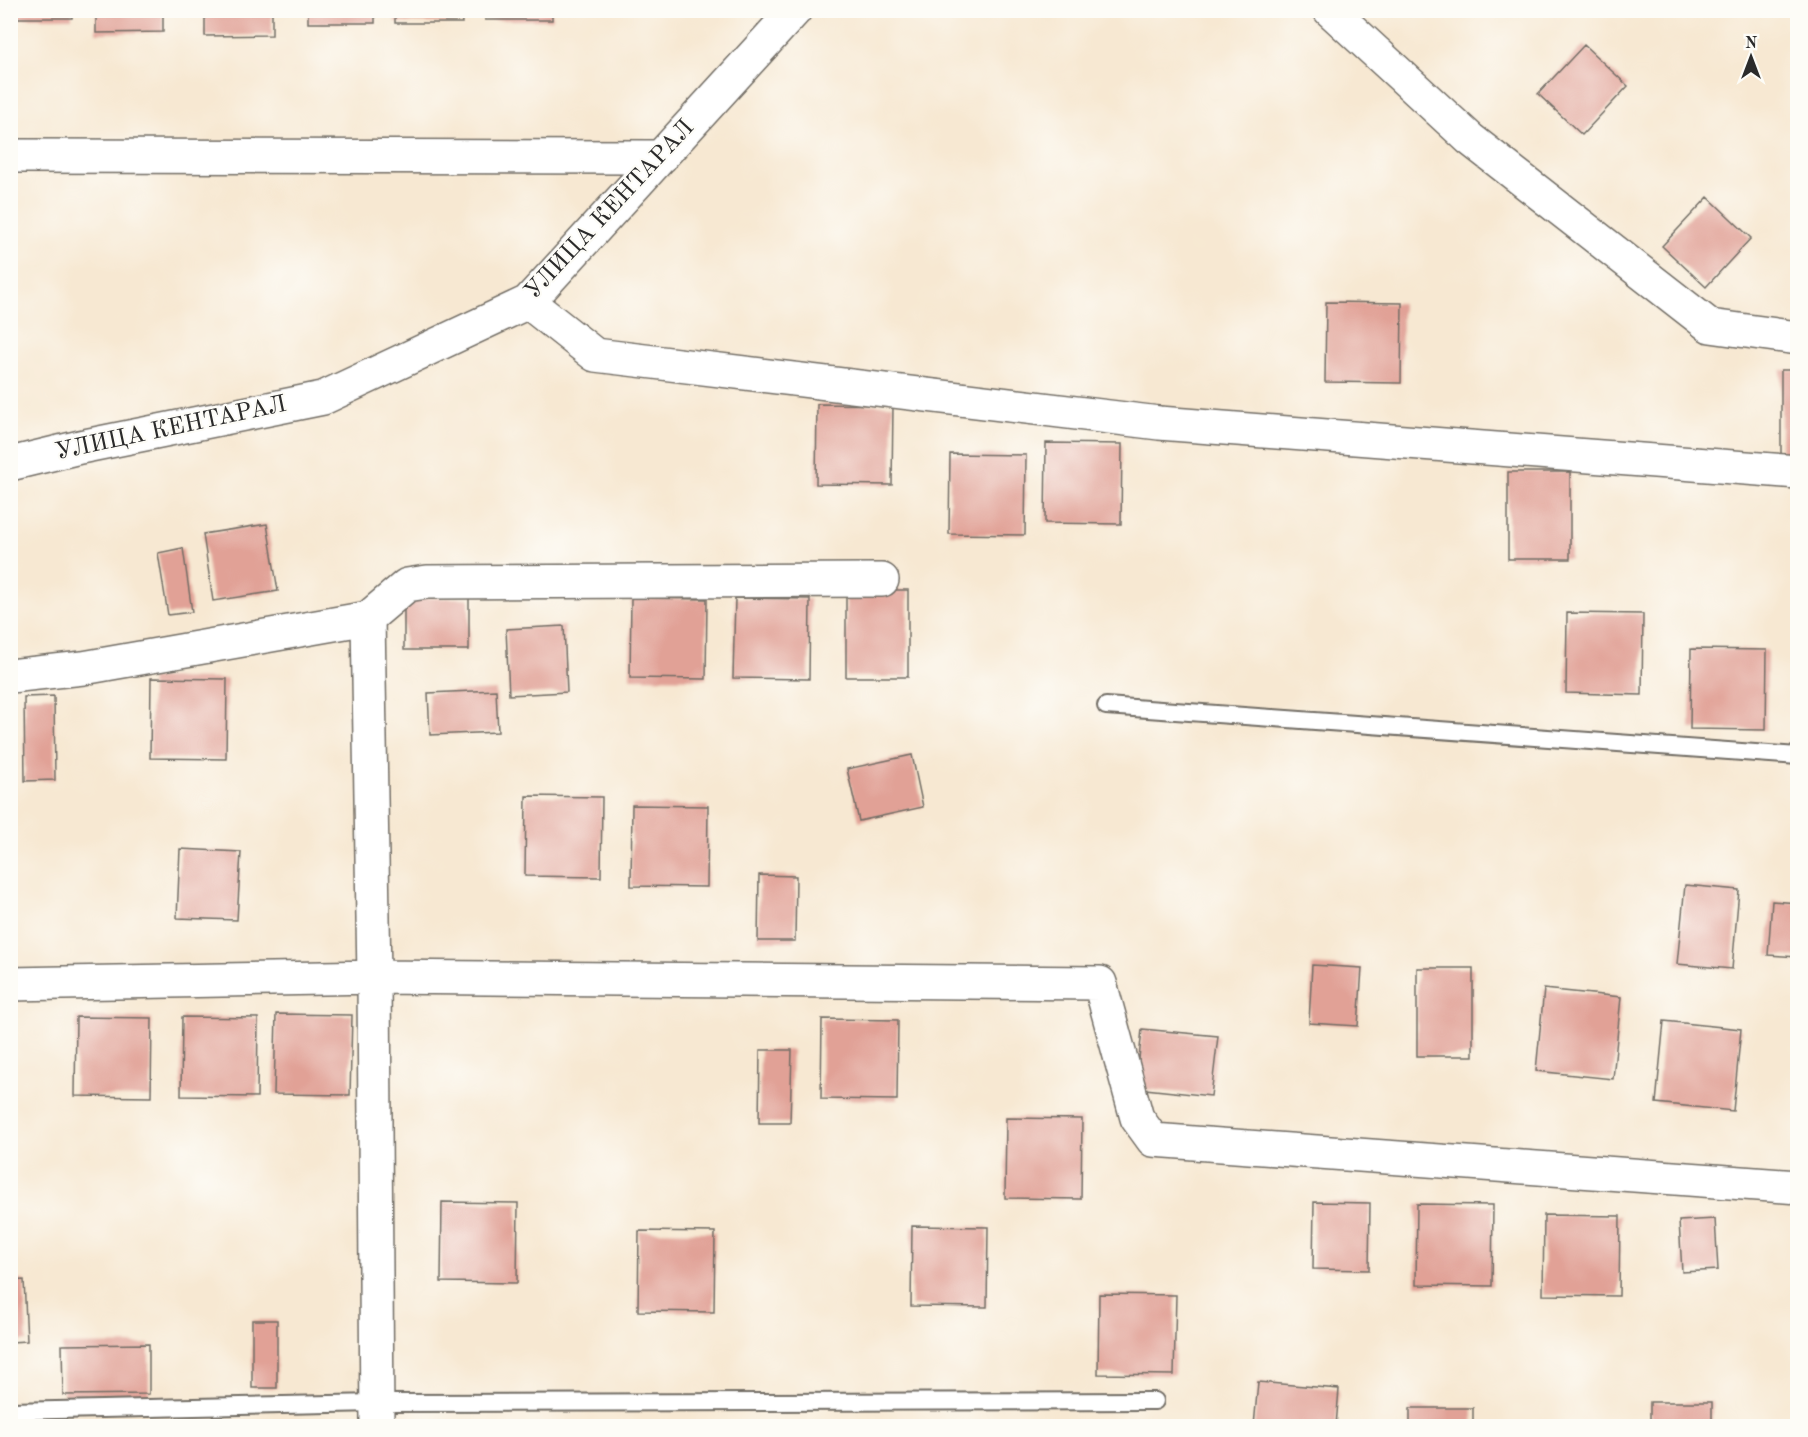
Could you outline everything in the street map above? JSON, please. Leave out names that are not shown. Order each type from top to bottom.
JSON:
[{"type":"street","name":"УЛИЦА КЕНТАРАЛ","points":[[10,464],[80,447],[322,398],[528,302],[795,10]]},
{"type":"street","points":[[1330,10],[1470,139],[1710,327],[1797,338]]},
{"type":"street","points":[[10,156],[661,157]]},
{"type":"street","points":[[528,302],[596,355],[1159,423],[1797,472]]},
{"type":"street","points":[[10,676],[83,668],[368,618],[407,585],[427,582],[882,580]]},
{"type":"street","points":[[368,618],[374,977],[377,1415]]},
{"type":"street","points":[[10,984],[374,977],[1100,983],[1137,1118],[1153,1140],[1797,1187]]},
{"type":"lane","points":[[1106,706],[1797,756]]},
{"type":"lane","points":[[10,1411],[377,1415],[1155,1401]]},
{"type":"building","points":[[10,10],[72,10],[72,18],[10,18]]},
{"type":"building","points":[[96,10],[163,10],[163,32],[96,33]]},
{"type":"building","points":[[205,10],[272,10],[272,35],[205,36]]},
{"type":"building","points":[[308,10],[375,10],[375,23],[308,23]]},
{"type":"building","points":[[395,10],[461,10],[462,23],[395,23]]},
{"type":"building","points":[[485,10],[552,10],[552,20],[485,20]]},
{"type":"building","points":[[1584,45],[1628,86],[1582,135],[1538,94]]},
{"type":"building","points":[[1708,197],[1751,238],[1706,287],[1662,246]]},
{"type":"building","points":[[1326,302],[1402,303],[1401,383],[1325,382]]},
{"type":"building","points":[[1781,370],[1798,370],[1798,457],[1781,457]]},
{"type":"building","points":[[817,404],[893,405],[892,485],[816,484]]},
{"type":"building","points":[[1046,443],[1122,444],[1121,524],[1045,523]]},
{"type":"building","points":[[950,454],[1026,455],[1025,535],[949,534]]},
{"type":"building","points":[[1508,472],[1570,472],[1570,559],[1508,559]]},
{"type":"building","points":[[267,524],[278,591],[213,601],[203,534]]},
{"type":"building","points":[[183,548],[192,612],[168,615],[158,553]]},
{"type":"building","points":[[846,590],[908,590],[908,677],[846,677]]},
{"type":"building","points":[[404,598],[469,598],[469,650],[404,650]]},
{"type":"building","points":[[631,598],[707,599],[706,679],[630,678]]},
{"type":"building","points":[[735,598],[810,599],[809,679],[733,678]]},
{"type":"building","points":[[1567,613],[1643,614],[1642,695],[1566,693]]},
{"type":"building","points":[[564,626],[567,692],[509,695],[506,629]]},
{"type":"building","points":[[1691,649],[1767,650],[1766,730],[1690,729]]},
{"type":"building","points":[[151,678],[227,679],[226,759],[150,758]]},
{"type":"building","points":[[496,690],[498,732],[430,735],[428,693]]},
{"type":"building","points":[[54,696],[55,780],[25,781],[24,697]]},
{"type":"building","points":[[912,755],[923,807],[859,821],[847,769]]},
{"type":"building","points":[[526,796],[602,797],[601,877],[525,876]]},
{"type":"building","points":[[632,805],[708,806],[707,887],[631,886]]},
{"type":"building","points":[[180,849],[241,852],[237,920],[177,918]]},
{"type":"building","points":[[759,875],[796,876],[795,941],[758,941]]},
{"type":"building","points":[[1685,885],[1739,890],[1732,969],[1677,964]]},
{"type":"building","points":[[1772,901],[1798,903],[1798,957],[1768,955]]},
{"type":"building","points":[[1312,965],[1362,968],[1358,1026],[1309,1023]]},
{"type":"building","points":[[1417,968],[1473,968],[1473,1056],[1417,1056]]},
{"type":"building","points":[[1544,989],[1621,997],[1613,1079],[1536,1071]]},
{"type":"building","points":[[276,1014],[352,1015],[350,1095],[274,1094]]},
{"type":"building","points":[[76,1017],[152,1018],[151,1097],[75,1096]]},
{"type":"building","points":[[182,1017],[258,1018],[257,1097],[181,1096]]},
{"type":"building","points":[[822,1019],[898,1020],[897,1100],[821,1099]]},
{"type":"building","points":[[1664,1021],[1741,1029],[1733,1111],[1656,1103]]},
{"type":"building","points":[[1142,1029],[1218,1036],[1211,1096],[1136,1088]]},
{"type":"building","points":[[760,1050],[792,1050],[790,1123],[759,1123]]},
{"type":"building","points":[[1006,1118],[1082,1119],[1081,1199],[1005,1198]]},
{"type":"building","points":[[442,1202],[518,1203],[517,1283],[441,1282]]},
{"type":"building","points":[[1314,1202],[1370,1203],[1369,1270],[1313,1269]]},
{"type":"building","points":[[1417,1204],[1493,1205],[1492,1286],[1416,1285]]},
{"type":"building","points":[[1544,1215],[1620,1216],[1619,1296],[1543,1295]]},
{"type":"building","points":[[1715,1219],[1718,1270],[1682,1272],[1679,1221]]},
{"type":"building","points":[[912,1226],[988,1227],[987,1307],[911,1306]]},
{"type":"building","points":[[639,1231],[715,1232],[714,1312],[638,1311]]},
{"type":"building","points":[[24,1280],[27,1341],[10,1342],[10,1281]]},
{"type":"building","points":[[1099,1294],[1176,1295],[1174,1375],[1098,1374]]},
{"type":"building","points":[[252,1320],[277,1320],[277,1388],[252,1388]]},
{"type":"building","points":[[149,1344],[149,1394],[63,1395],[62,1345]]},
{"type":"building","points":[[1258,1382],[1339,1389],[1336,1426],[1254,1426]]},
{"type":"building","points":[[1650,1402],[1712,1402],[1712,1426],[1650,1426]]},
{"type":"building","points":[[1410,1408],[1473,1408],[1473,1426],[1410,1426]]}]
